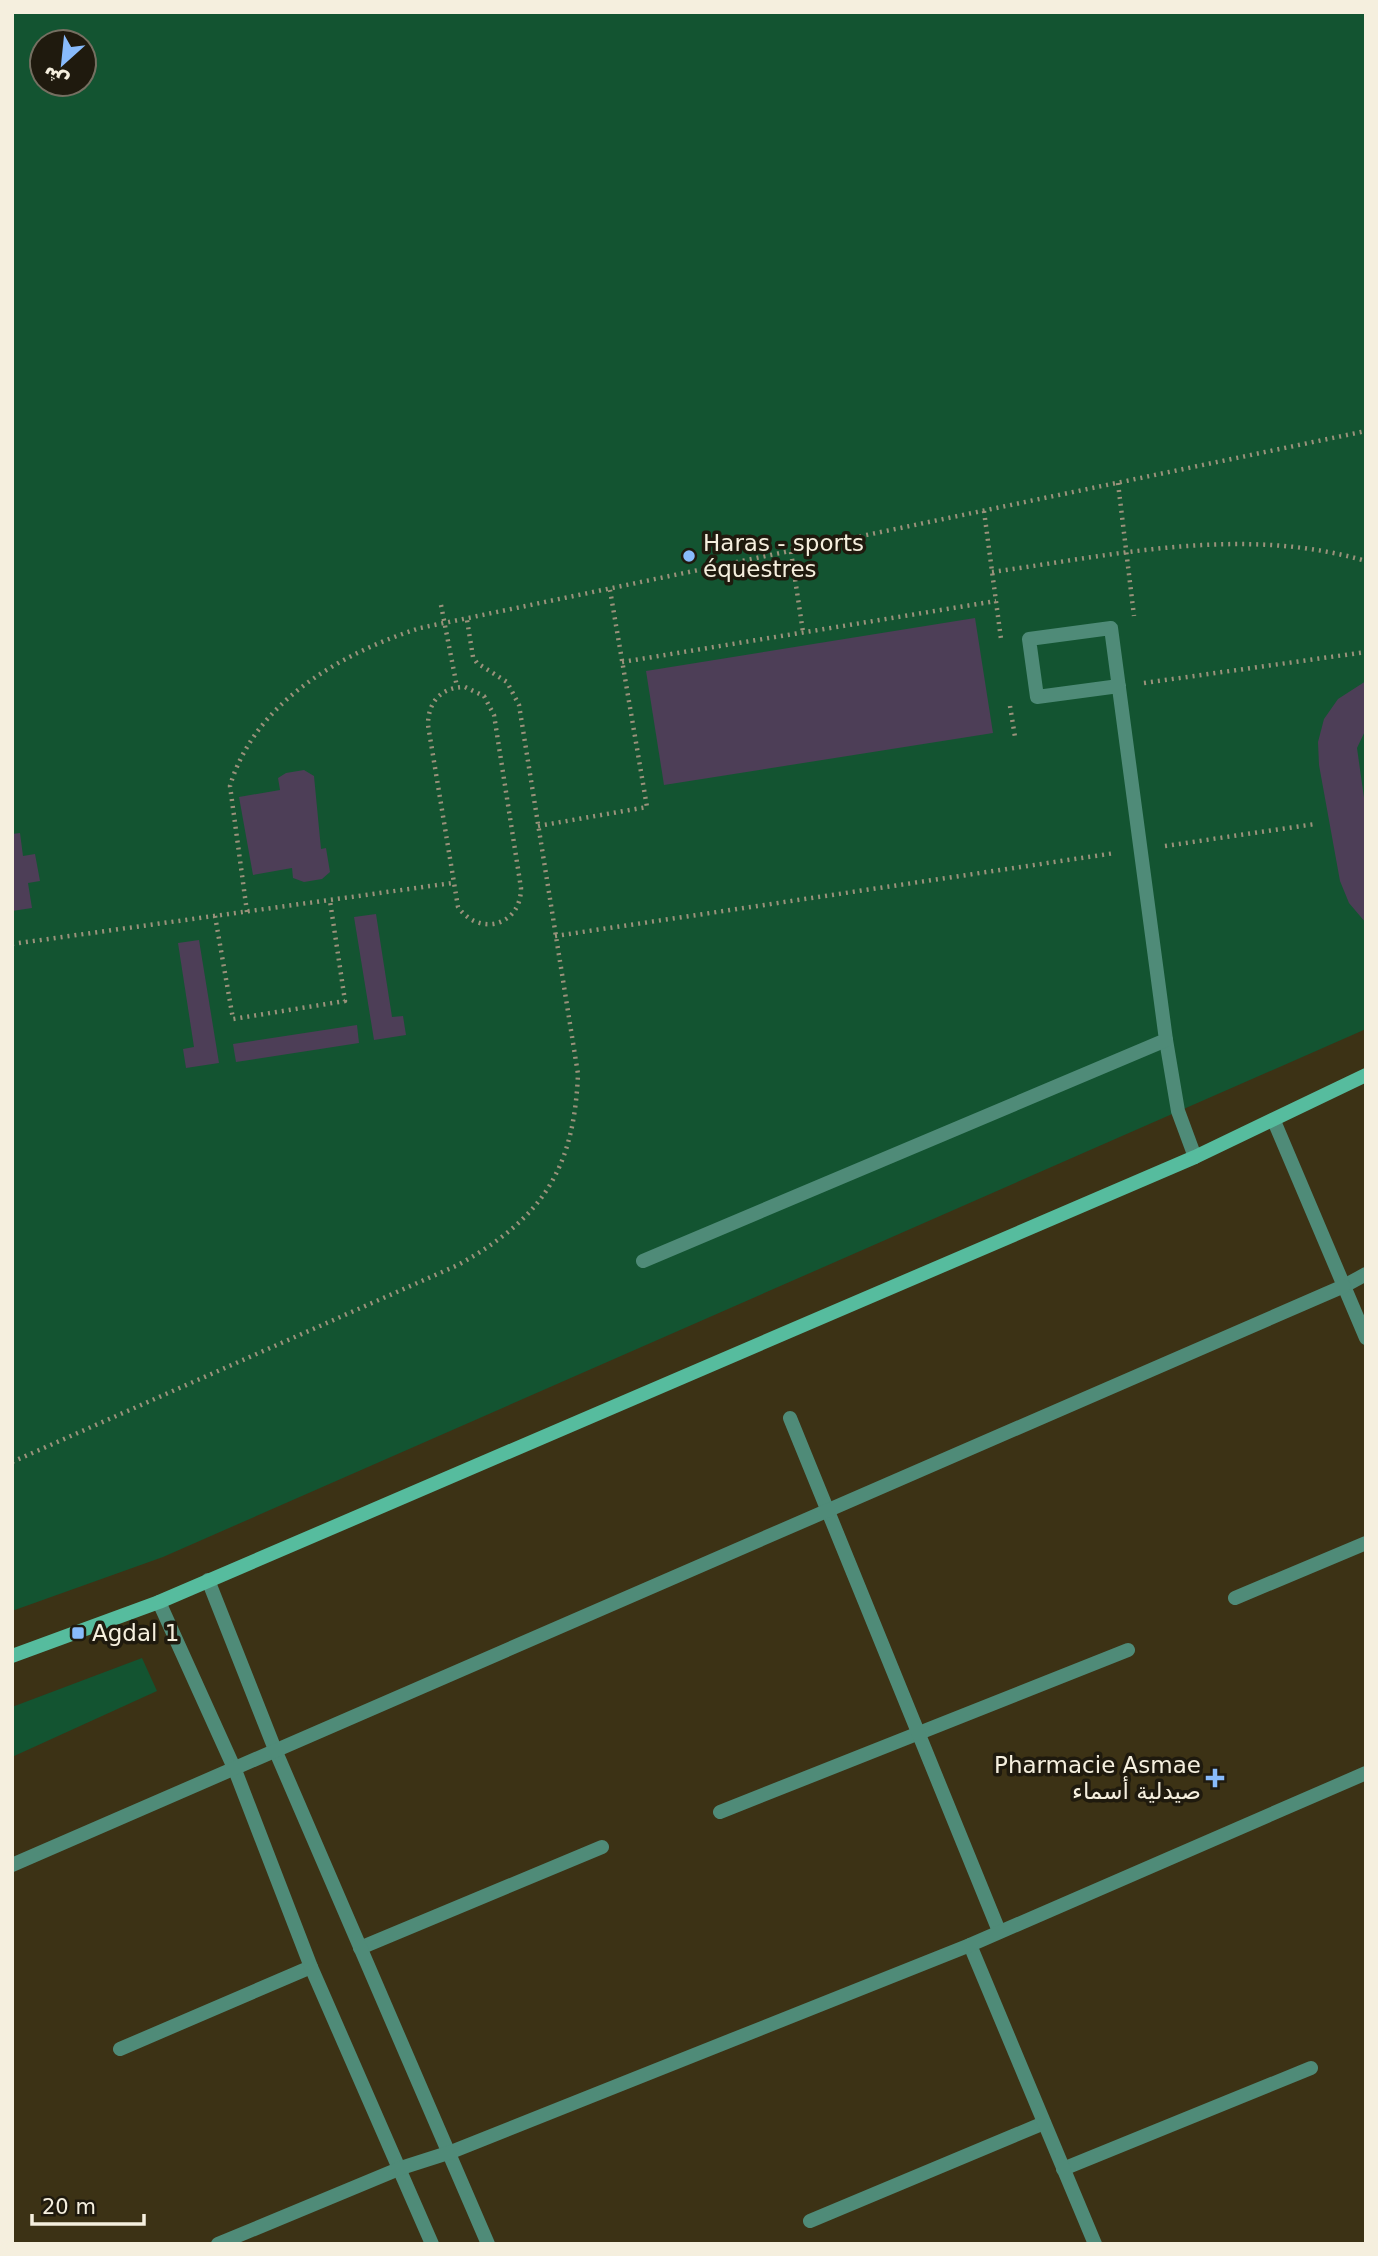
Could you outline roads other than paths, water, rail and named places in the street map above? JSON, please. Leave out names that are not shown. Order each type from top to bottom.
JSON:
[{"type":"main road","points":[[12,1656],[159,1602],[1195,1157],[1366,1075]]},
{"type":"street","points":[[1119,686],[1037,697],[1029,639],[1111,628],[1119,686],[1141,849],[1166,1040],[1178,1111],[1195,1157]]},
{"type":"street","points":[[643,1261],[1166,1040]]},
{"type":"street","points":[[1274,1121],[1366,1338]]},
{"type":"street","points":[[12,1865],[827,1513],[1366,1274]]},
{"type":"street","points":[[790,1418],[999,1931]]},
{"type":"street","points":[[1235,1598],[1366,1543]]},
{"type":"street","points":[[208,1580],[276,1752],[451,2152],[488,2244]]},
{"type":"street","points":[[159,1602],[235,1770],[311,1968],[401,2168],[432,2244]]},
{"type":"street","points":[[720,1812],[1128,1650]]},
{"type":"street","points":[[218,2244],[401,2168],[451,2152],[970,1945],[1366,1773]]},
{"type":"street","points":[[360,1948],[602,1847]]},
{"type":"street","points":[[970,1945],[1096,2244]]},
{"type":"street","points":[[120,2049],[311,1968]]},
{"type":"street","points":[[1063,2169],[1311,2068]]},
{"type":"street","points":[[810,2221],[1044,2123]]},
{"type":"place","name":"Haras - sports équestres","points":[[689,556]]},
{"type":"place","name":"Agdal 1","points":[[78,1633]]},
{"type":"place","name":"Pharmacie Asmae صيدلية أسماء","points":[[1215,1778]]}]
